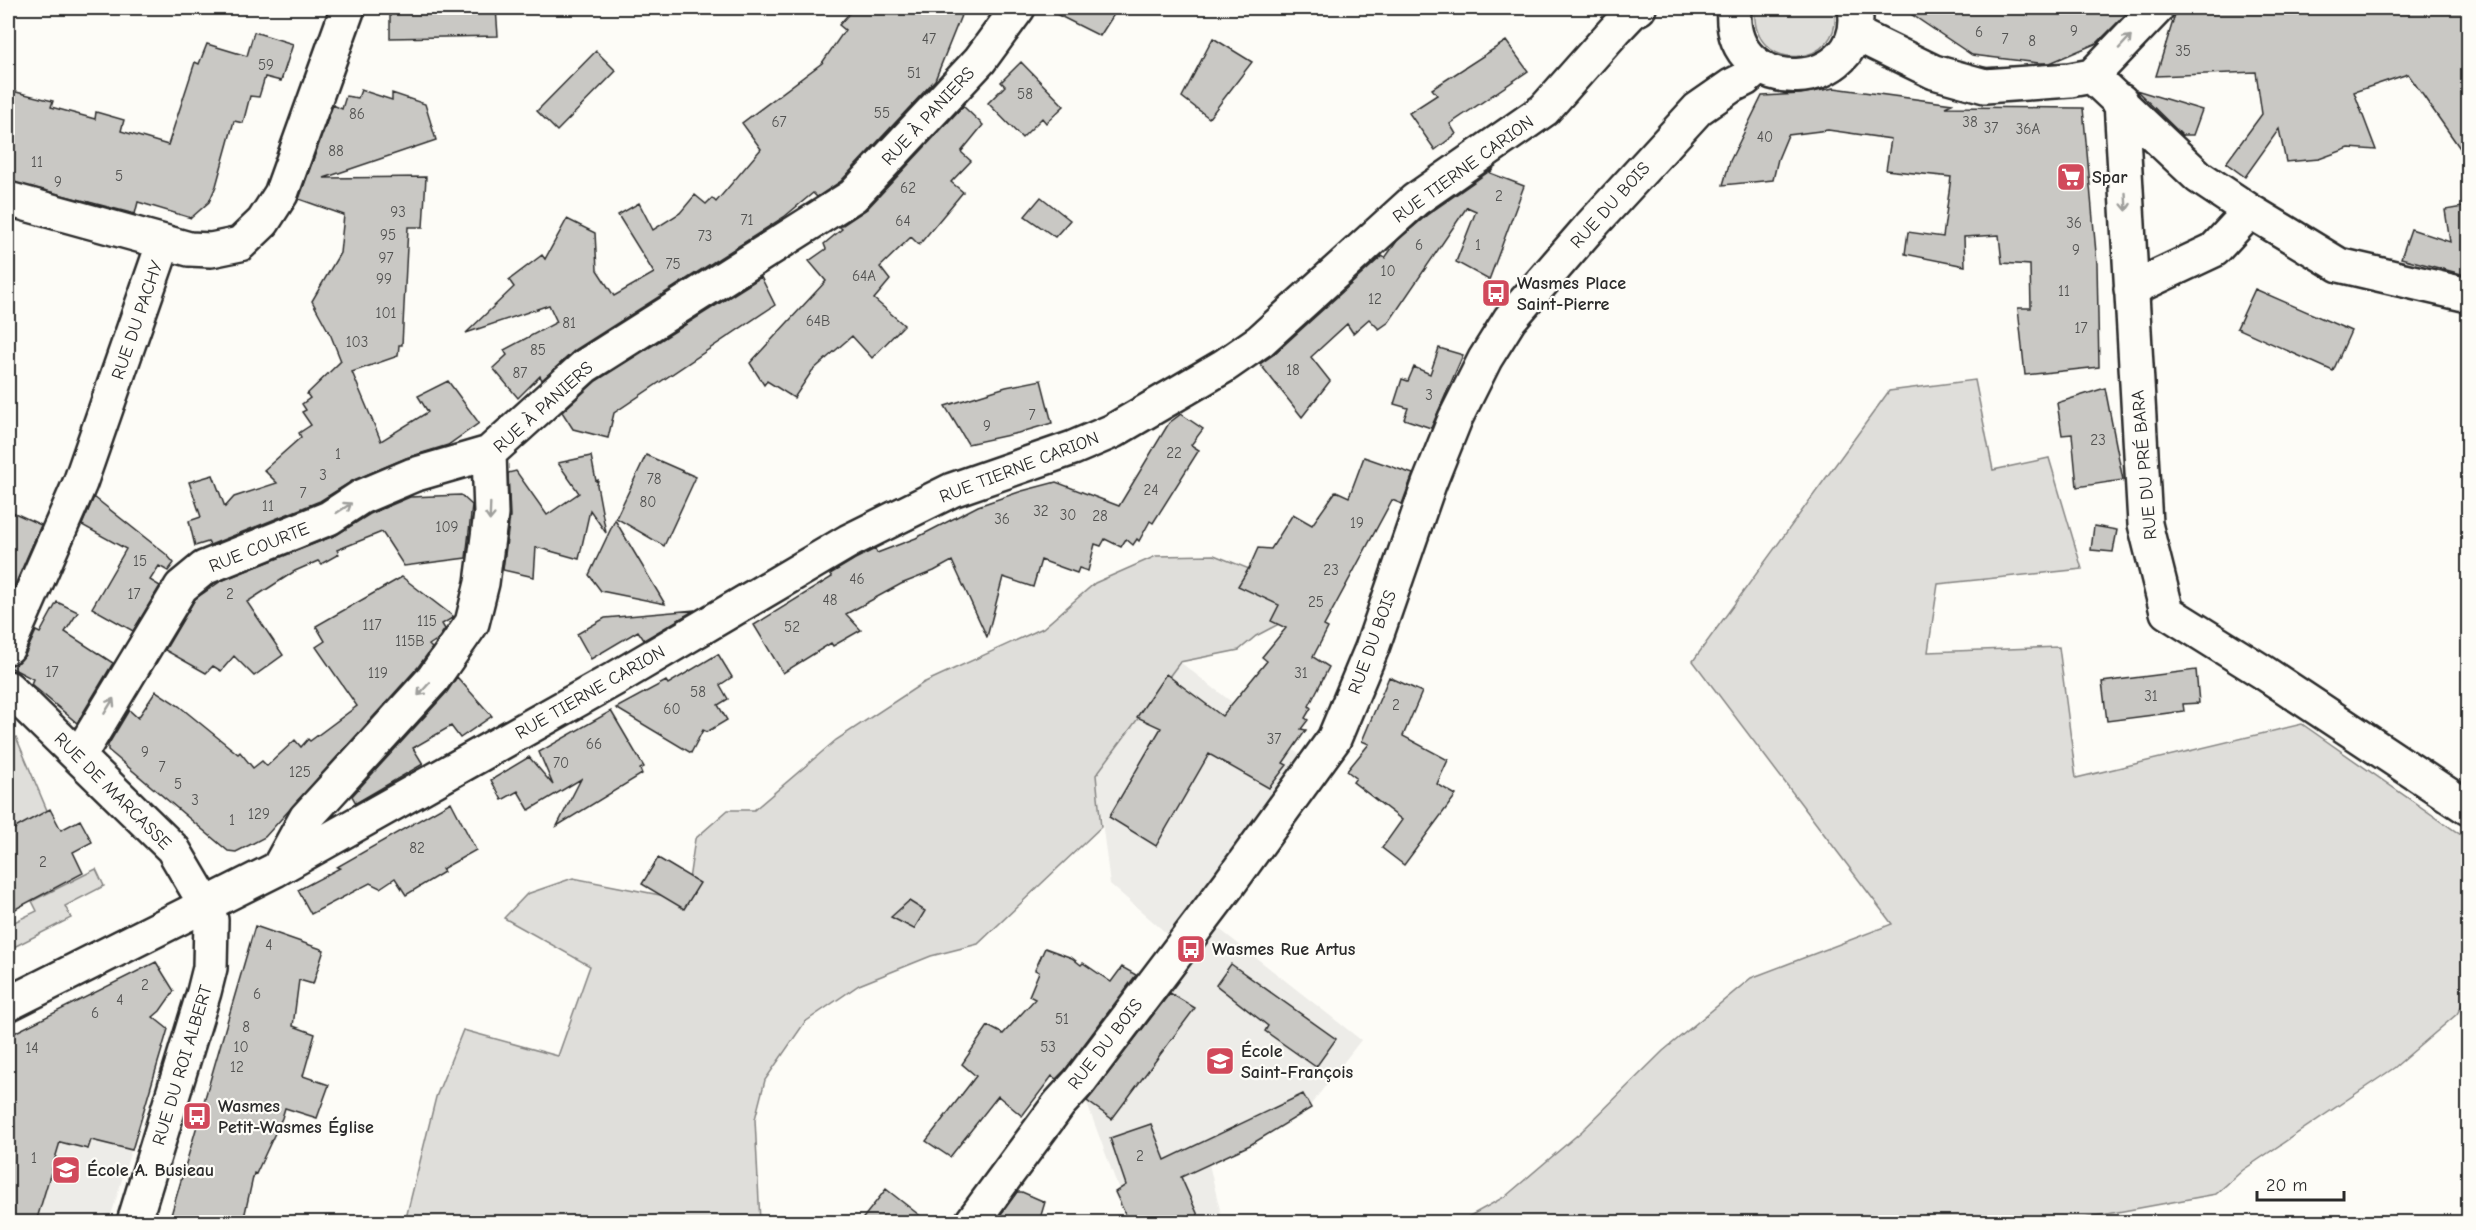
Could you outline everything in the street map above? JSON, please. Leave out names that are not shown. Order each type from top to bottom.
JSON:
[{"type":"street","name":"RUE DU PACHY","points":[[8,647],[80,483],[164,242],[189,249],[211,250],[231,246],[240,244],[263,222],[281,194],[348,8]]},
{"type":"street","name":"RUE À PANIERS","points":[[279,867],[306,818],[433,679],[472,623],[482,583],[491,514],[489,453],[585,366],[853,196],[980,60],[1018,8]]},
{"type":"street","name":"RUE TIERNE CARION","points":[[8,1004],[279,867],[618,677],[849,542],[952,490],[1073,448],[1113,431],[1224,366],[1260,341],[1415,200],[1544,110],[1632,11],[1640,8]]},
{"type":"street","points":[[1734,8],[1733,22],[1736,37],[1743,50],[1759,67],[1782,76],[1800,77],[1816,73],[1838,59],[1855,21],[1934,72],[1985,86],[2092,76],[2157,8]]},
{"type":"street","name":"RUE DU BOIS","points":[[972,1222],[1059,1104],[1079,1082],[1229,884],[1334,739],[1372,648],[1429,484],[1455,419],[1485,359],[1510,319],[1588,229],[1698,109],[1745,79],[1759,67]]},
{"type":"street","points":[[2092,76],[2199,177],[2339,265],[2469,295]]},
{"type":"street","name":"RUE DU PRÉ BARA","points":[[2121,102],[2145,524],[2167,612],[2263,672],[2469,808]]},
{"type":"street","points":[[8,199],[164,242]]},
{"type":"street","points":[[2131,289],[2214,250],[2250,211]]},
{"type":"street","name":"RUE COURTE","points":[[79,756],[181,587],[204,568],[329,518],[361,497],[413,475],[489,453]]},
{"type":"street","name":"RUE DE MARCASSE","points":[[8,687],[173,849],[206,905]]},
{"type":"street","name":"RUE DU ROI ALBERT","points":[[134,1222],[210,968],[212,933],[206,905]]},
{"type":"shaded area","points":[[1755,8],[1834,8],[1834,28],[1826,43],[1813,52],[1797,56],[1781,54],[1767,46],[1757,31]]},
{"type":"shaded area","points":[[1975,380],[1993,470],[2049,458],[2082,569],[1938,584],[1928,652],[2059,647],[2076,778],[2302,724],[2468,840],[2468,994],[2457,1014],[2394,1068],[2243,1170],[2216,1194],[2063,1222],[1459,1222],[1506,1196],[1582,1131],[1663,1051],[1751,978],[1892,924],[1693,661],[1889,391]]},
{"type":"shaded area","points":[[1214,555],[1267,576],[1294,616],[1256,636],[1239,650],[1180,662],[1096,775],[1101,827],[978,944],[931,956],[859,985],[805,1022],[765,1080],[755,1119],[760,1222],[405,1222],[436,1097],[463,1030],[558,1056],[590,966],[504,918],[527,894],[573,878],[686,900],[695,839],[728,810],[754,810],[836,740],[923,683],[1043,628],[1095,583],[1156,556]]},
{"type":"shaded area","points":[[1180,662],[1314,766],[1204,917],[1361,1040],[1302,1116],[1208,1160],[1221,1214],[1200,1222],[1131,1222],[1079,1082],[1181,946],[1110,884],[1096,775]]},
{"type":"shaded area","points":[[16,737],[49,815],[8,835],[8,741]]},
{"type":"shaded area","points":[[96,869],[104,886],[65,906],[71,918],[8,950],[8,925],[37,911],[32,901]]},
{"type":"shaded area","name":"École A. Busieau","points":[[8,1090],[85,1113],[141,1118],[109,1222],[8,1222]]},
{"type":"building","points":[[390,8],[496,8],[498,36],[390,38]]},
{"type":"building","points":[[854,8],[964,8],[935,80],[841,181],[817,197],[813,193],[784,217],[575,350],[542,380],[540,376],[518,398],[493,368],[507,355],[504,350],[557,322],[549,305],[466,333],[514,287],[509,280],[542,255],[545,259],[567,219],[595,233],[597,270],[614,296],[654,273],[618,215],[639,203],[653,230],[680,213],[695,195],[706,204],[712,198],[716,202],[761,149],[742,123],[822,63],[845,30],[839,25]]},
{"type":"building","points":[[1044,8],[1118,8],[1100,36]]},
{"type":"building","points":[[1902,8],[2132,8],[2097,43],[2050,63],[2039,63],[1972,55]]},
{"type":"building","points":[[2177,8],[2469,8],[2469,161],[2408,74],[2354,92],[2376,150],[2349,148],[2319,159],[2286,162],[2279,129],[2245,177],[2226,163],[2262,114],[2256,72],[2156,76]]},
{"type":"building","points":[[254,32],[293,44],[281,81],[265,77],[259,97],[250,96],[243,123],[234,121],[216,186],[209,202],[191,218],[138,202],[135,214],[8,181],[8,90],[53,101],[51,107],[95,119],[96,112],[124,120],[121,131],[168,145],[195,62],[199,64],[207,44],[247,56]]},
{"type":"building","points":[[1213,38],[1252,62],[1209,118],[1182,97]]},
{"type":"building","points":[[1506,41],[1528,71],[1450,124],[1456,134],[1435,150],[1409,113],[1437,95],[1432,89]]},
{"type":"building","points":[[596,51],[616,71],[557,131],[537,111]]},
{"type":"building","points":[[1021,62],[1064,106],[1046,123],[1042,118],[1022,138],[988,103],[1005,86],[1001,82]]},
{"type":"building","points":[[1834,88],[1952,104],[1945,107],[2083,108],[2097,264],[2099,367],[2025,375],[2018,308],[2031,308],[2030,265],[2002,263],[1999,235],[1964,237],[1965,266],[1905,254],[1908,232],[1943,237],[1951,177],[1886,170],[1891,139],[1828,130],[1788,135],[1778,159],[1773,180],[1723,185],[1730,161],[1762,96],[1801,94]]},
{"type":"building","points":[[361,90],[392,100],[392,93],[425,104],[436,140],[324,178],[426,177],[423,227],[408,227],[402,345],[399,345],[398,356],[352,372],[381,441],[428,412],[418,396],[448,381],[479,423],[448,445],[406,458],[354,480],[320,501],[210,545],[208,542],[195,546],[189,521],[201,517],[189,482],[213,475],[225,507],[234,497],[277,483],[264,470],[301,437],[299,433],[311,425],[302,412],[306,410],[302,404],[310,398],[307,394],[341,361],[331,336],[312,301],[340,253],[344,215],[299,199],[333,105],[342,109],[346,96],[358,98]]},
{"type":"building","points":[[2136,90],[2202,110],[2193,135],[2182,135]]},
{"type":"building","points":[[963,106],[983,125],[961,152],[971,161],[951,182],[963,192],[919,245],[911,237],[880,267],[890,280],[874,299],[904,325],[872,358],[852,336],[812,371],[794,398],[767,381],[764,385],[750,363],[826,281],[809,261],[826,249],[824,244],[842,229],[840,227],[867,209]]},
{"type":"building","points":[[1494,168],[1490,173],[1524,186],[1489,280],[1456,262],[1476,211],[1467,207],[1389,322],[1379,329],[1369,319],[1353,333],[1347,324],[1311,357],[1330,381],[1302,417],[1260,364],[1273,355],[1382,256],[1385,258],[1397,241],[1427,215]]},
{"type":"building","points":[[1041,197],[1070,220],[1055,237],[1025,216]]},
{"type":"building","points":[[2469,206],[2469,276],[2401,258],[2411,229],[2450,242],[2445,210]]},
{"type":"building","points":[[761,277],[775,305],[614,413],[608,438],[573,429],[562,412],[596,381]]},
{"type":"building","points":[[2255,289],[2351,331],[2333,371],[2237,328]]},
{"type":"building","points":[[1439,348],[1463,355],[1431,428],[1404,419],[1408,408],[1394,404],[1402,379],[1408,381],[1414,367],[1430,374]]},
{"type":"building","points":[[1041,380],[1052,423],[1018,433],[968,444],[945,406],[1006,387]]},
{"type":"building","points":[[2105,388],[2123,480],[2077,487],[2072,434],[2062,435],[2057,403]]},
{"type":"building","points":[[1181,414],[1203,429],[1191,445],[1199,450],[1153,523],[1150,521],[1139,541],[1137,539],[1133,545],[1126,539],[1121,547],[1105,539],[1101,546],[1095,544],[1088,571],[1079,568],[1077,573],[1041,560],[1033,587],[1003,577],[987,637],[952,561],[901,584],[846,614],[861,630],[833,646],[831,643],[783,673],[754,625],[832,577],[830,574],[875,549],[877,553],[916,538],[978,506],[1022,491],[1056,482],[1119,506],[1169,423]]},
{"type":"building","points":[[646,455],[696,477],[664,546],[616,518]]},
{"type":"building","points":[[591,456],[596,481],[598,480],[606,533],[590,510],[579,559],[536,547],[534,577],[503,570],[510,516],[508,473],[516,471],[547,515],[579,493],[558,463]]},
{"type":"building","points":[[1364,457],[1413,474],[1402,504],[1392,500],[1324,626],[1328,628],[1313,657],[1329,667],[1309,706],[1311,708],[1305,718],[1308,720],[1301,729],[1306,730],[1283,763],[1287,765],[1269,788],[1209,754],[1156,846],[1109,817],[1161,728],[1137,717],[1166,674],[1222,716],[1267,661],[1262,657],[1286,628],[1271,621],[1279,605],[1238,586],[1258,548],[1271,549],[1293,514],[1312,525],[1336,491],[1349,497]]},
{"type":"building","points":[[461,495],[472,505],[466,558],[404,566],[382,532],[337,550],[339,554],[321,564],[318,561],[295,571],[247,602],[283,655],[254,676],[234,656],[221,671],[213,666],[206,673],[165,650],[195,599],[221,581],[336,535],[370,514],[410,497]]},
{"type":"building","points":[[94,497],[174,563],[168,571],[159,566],[150,580],[160,586],[133,631],[92,608],[126,549],[82,525]]},
{"type":"building","points":[[8,510],[41,525],[8,601]]},
{"type":"building","points":[[615,520],[665,604],[601,591],[589,575]]},
{"type":"building","points":[[2094,526],[2117,530],[2113,552],[2091,550]]},
{"type":"building","points":[[402,577],[454,617],[442,624],[445,629],[438,639],[429,645],[432,648],[418,667],[265,837],[236,852],[228,851],[108,750],[108,745],[129,710],[138,718],[156,691],[179,706],[238,754],[240,752],[253,768],[262,761],[267,766],[295,740],[301,747],[308,739],[310,741],[357,706],[316,647],[325,641],[316,626]]},
{"type":"building","points":[[57,602],[78,612],[65,632],[113,663],[77,723],[31,684],[33,679],[8,666],[19,662],[25,655],[36,631],[40,633]]},
{"type":"building","points":[[695,610],[644,640],[638,631],[591,659],[577,634],[605,618]]},
{"type":"building","points":[[718,654],[732,677],[720,685],[728,699],[718,705],[727,720],[707,732],[703,730],[691,753],[616,708],[666,681],[668,684]]},
{"type":"building","points":[[2196,670],[2199,703],[2183,704],[2184,711],[2107,721],[2102,682]]},
{"type":"building","points":[[457,677],[492,716],[460,738],[451,726],[413,748],[423,764],[356,803],[352,796],[447,692]]},
{"type":"building","points":[[1389,677],[1422,692],[1403,736],[1448,760],[1437,784],[1456,795],[1404,865],[1382,848],[1402,820],[1353,782],[1356,778],[1347,771],[1369,744],[1362,741]]},
{"type":"building","points":[[611,711],[644,767],[640,769],[642,774],[557,826],[581,779],[529,810],[518,791],[502,800],[491,780],[529,757],[553,785],[539,752]]},
{"type":"building","points":[[451,802],[476,850],[442,869],[444,872],[406,895],[395,878],[380,888],[370,883],[311,914],[298,890],[340,868],[337,867]]},
{"type":"building","points":[[50,809],[61,830],[80,820],[92,842],[73,852],[83,873],[8,913],[8,832]]},
{"type":"building","points":[[658,858],[700,883],[684,909],[642,884]]},
{"type":"building","points":[[909,901],[925,911],[914,929],[891,917]]},
{"type":"building","points":[[255,926],[324,950],[313,984],[299,980],[293,1026],[315,1034],[303,1076],[329,1085],[317,1118],[285,1108],[256,1174],[254,1173],[243,1222],[169,1222]]},
{"type":"building","points":[[1045,948],[1072,958],[1081,965],[1083,963],[1111,982],[1122,967],[1136,975],[1065,1070],[1056,1079],[1052,1076],[1022,1116],[998,1096],[950,1157],[926,1141],[976,1076],[962,1064],[988,1026],[1003,1034],[1035,999],[1029,996],[1039,972],[1035,970]]},
{"type":"building","points":[[156,962],[174,991],[153,1017],[168,1029],[132,1150],[91,1140],[88,1149],[60,1142],[36,1222],[8,1222],[8,1036]]},
{"type":"building","points":[[1231,964],[1336,1039],[1316,1067],[1265,1031],[1268,1026],[1216,985]]},
{"type":"building","points":[[1170,993],[1195,1008],[1112,1119],[1087,1101]]},
{"type":"building","points":[[1303,1094],[1311,1108],[1250,1145],[1181,1177],[1201,1222],[1129,1222],[1115,1192],[1126,1185],[1110,1138],[1151,1124],[1165,1160]]},
{"type":"building","points":[[886,1189],[928,1222],[860,1222]]},
{"type":"building","points":[[1017,1192],[1045,1202],[1039,1222],[1014,1222],[999,1217]]},
{"type":"place","name":"Spar","points":[[2071,177]]},
{"type":"place","name":"Wasmes Place Saint-Pierre","points":[[1496,293]]},
{"type":"place","name":"Wasmes Rue Artus","points":[[1191,949]]},
{"type":"place","name":"École Saint-François","points":[[1220,1061]]},
{"type":"place","name":"Wasmes Petit-Wasmes Église","points":[[197,1116]]},
{"type":"place","name":"École A. Busieau","points":[[66,1170]]}]
